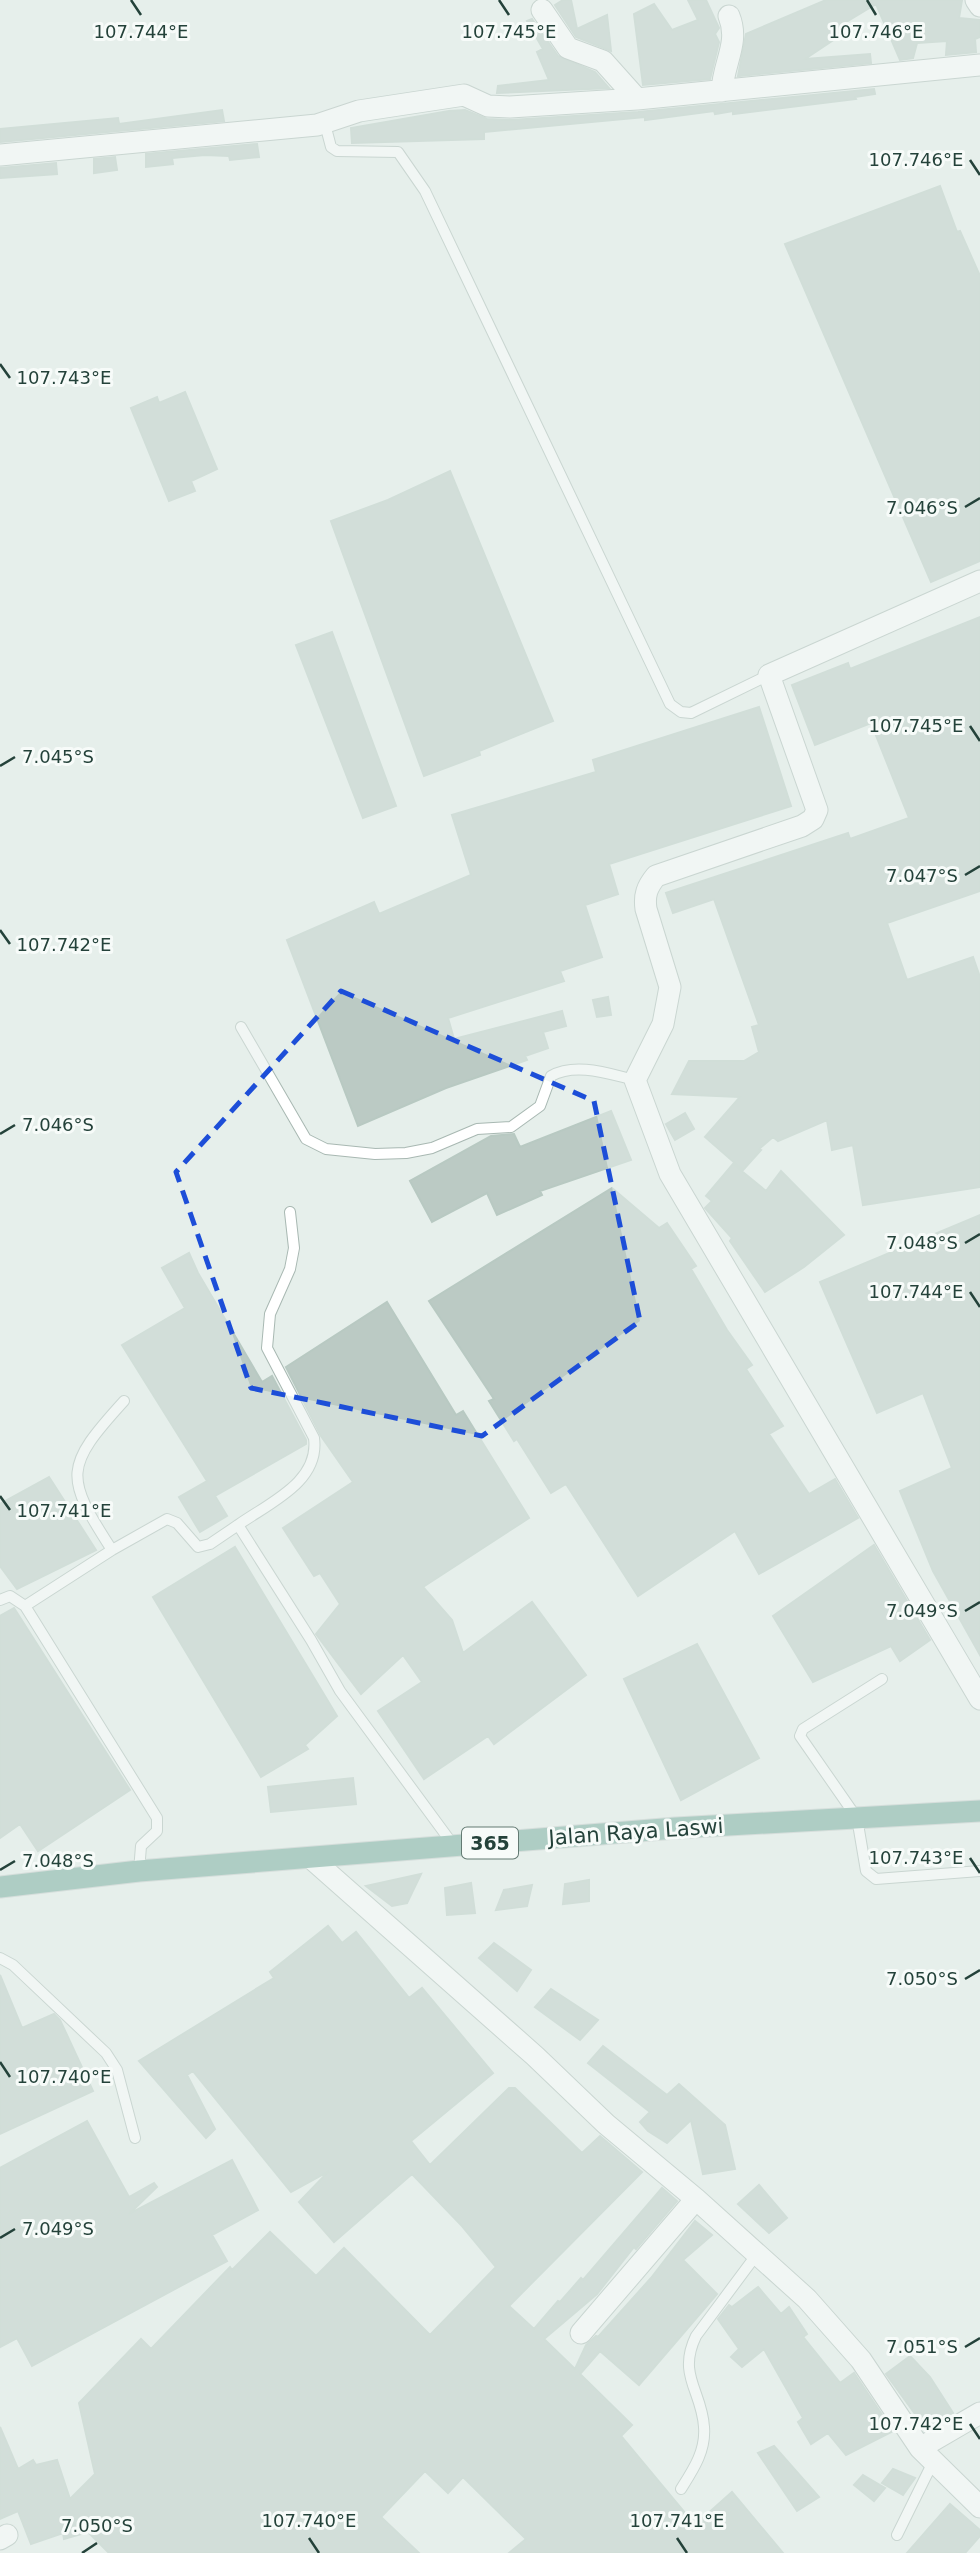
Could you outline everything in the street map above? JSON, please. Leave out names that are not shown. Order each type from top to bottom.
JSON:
[{"type":"main road","name":"Jalan Raya Laswi","points":[[0,1887],[139,1871],[676,1828],[980,1811]]},
{"type":"street","points":[[976,0],[980,6]]},
{"type":"street","points":[[542,10],[568,48],[603,61],[637,99]]},
{"type":"street","points":[[722,91],[725,62],[735,39],[729,16]]},
{"type":"street","points":[[0,155],[325,124],[359,111],[464,95],[495,108],[637,99],[980,65]]},
{"type":"street","points":[[980,581],[769,675],[817,810],[813,819],[802,826],[656,876],[649,885],[644,896],[646,909],[670,987],[663,1024],[635,1080],[670,1174],[980,1699]]},
{"type":"street","points":[[312,1859],[535,2056],[606,2124],[696,2199],[807,2299],[861,2360],[927,2455],[980,2507]]},
{"type":"street","points":[[581,2333],[696,2199]]},
{"type":"street","points":[[927,2455],[980,2413]]},
{"type":"lane","points":[[325,124],[331,147],[337,151],[398,152],[425,191],[670,704],[681,712],[691,713],[769,675]]},
{"type":"lane","points":[[241,1027],[306,1139],[326,1149],[375,1154],[406,1153],[432,1148],[477,1129],[511,1127],[540,1106],[551,1076],[559,1072],[587,1070],[635,1080]]},
{"type":"lane","points":[[25,1605],[167,1519],[177,1523],[198,1547],[210,1544],[304,1478],[313,1464],[314,1438],[267,1348],[270,1314],[290,1269],[294,1248],[290,1212]]},
{"type":"lane","points":[[112,1550],[79,1496],[77,1468],[87,1446],[124,1401]]},
{"type":"lane","points":[[237,1525],[311,1640],[340,1691],[454,1846]]},
{"type":"lane","points":[[0,1600],[10,1597],[25,1605],[157,1818],[157,1831],[141,1846],[139,1871]]},
{"type":"lane","points":[[882,1679],[803,1729],[800,1736],[857,1818],[862,1862],[866,1871],[876,1879],[980,1871]]},
{"type":"lane","points":[[0,1958],[13,1965],[106,2053],[117,2070],[135,2138]]},
{"type":"lane","points":[[681,2489],[696,2467],[704,2437],[701,2411],[690,2381],[689,2351],[696,2336],[757,2254]]},
{"type":"lane","points":[[897,2535],[927,2455]]},
{"type":"highlighted area","points":[[341,991],[594,1101],[640,1321],[482,1436],[251,1388],[176,1172]]},
{"type":"building","points":[[563,0],[571,0],[577,29],[607,15],[611,51],[576,37],[555,5]]},
{"type":"building","points":[[688,0],[706,0],[719,28],[715,34],[719,42],[710,79],[643,85],[634,14],[654,4],[672,30],[698,20]]},
{"type":"building","points":[[826,0],[962,0],[959,18],[980,20],[980,37],[975,39],[976,52],[946,55],[947,41],[917,43],[913,58],[900,60],[876,4],[843,24],[847,31],[805,59],[870,54],[871,63],[738,76],[746,34]]},
{"type":"building","points":[[532,19],[558,56],[595,72],[609,88],[497,93],[498,86],[549,80],[537,52],[543,49],[527,21]]},
{"type":"building","points":[[874,89],[875,94],[855,97],[856,99],[733,114],[733,111],[715,114],[714,111],[645,120],[645,117],[484,132],[484,139],[352,143],[351,128],[449,111],[465,110],[487,119],[511,120],[638,112]]},
{"type":"building","points":[[222,110],[224,121],[0,142],[0,129],[118,118],[119,124]]},
{"type":"building","points":[[257,144],[259,157],[230,160],[229,156],[205,155],[172,158],[173,164],[146,167],[146,154]]},
{"type":"building","points":[[115,157],[117,170],[94,173],[94,159]]},
{"type":"building","points":[[56,163],[57,174],[0,178],[0,168]]},
{"type":"building","points":[[940,186],[957,232],[960,231],[980,276],[980,561],[931,582],[785,244]]},
{"type":"building","points":[[185,392],[217,469],[191,481],[195,491],[169,501],[131,408],[157,397],[159,403]]},
{"type":"building","points":[[450,471],[553,721],[479,751],[480,755],[424,776],[331,521],[388,500]]},
{"type":"building","points":[[980,617],[980,891],[887,923],[907,980],[973,957],[980,977],[980,1187],[863,1205],[853,1145],[832,1150],[827,1120],[778,1141],[773,1137],[759,1149],[761,1150],[743,1170],[705,1137],[740,1097],[672,1094],[689,1061],[744,1061],[759,1052],[752,1027],[759,1025],[714,899],[673,913],[666,893],[848,833],[850,839],[909,818],[871,723],[815,745],[792,685],[848,663],[850,669]]},
{"type":"building","points":[[332,632],[396,806],[363,818],[296,645]]},
{"type":"building","points":[[759,707],[791,806],[609,864],[618,894],[585,905],[602,957],[560,971],[564,981],[448,1018],[454,1039],[562,1011],[566,1026],[543,1032],[548,1048],[525,1056],[527,1060],[446,1088],[358,1126],[287,940],[374,902],[379,914],[471,875],[452,815],[596,772],[593,760]]},
{"type":"building","points":[[608,997],[611,1015],[597,1017],[593,1000]]},
{"type":"building","points":[[611,1111],[631,1160],[540,1191],[542,1195],[497,1215],[487,1193],[432,1222],[410,1181],[491,1136],[514,1134],[520,1147]]},
{"type":"building","points":[[685,1113],[694,1129],[675,1140],[666,1124]]},
{"type":"building","points":[[733,1164],[766,1191],[781,1171],[844,1235],[804,1267],[765,1292],[730,1241],[732,1238],[705,1208],[712,1201],[706,1196]]},
{"type":"building","points":[[612,1188],[659,1228],[667,1223],[696,1266],[691,1269],[727,1330],[752,1365],[746,1369],[783,1426],[769,1434],[809,1494],[835,1479],[858,1518],[759,1574],[735,1531],[638,1596],[566,1484],[551,1493],[517,1439],[514,1441],[489,1401],[494,1399],[429,1301]]},
{"type":"building","points":[[980,1215],[980,1655],[933,1571],[900,1491],[952,1468],[923,1393],[877,1413],[820,1282]]},
{"type":"building","points":[[189,1253],[262,1382],[272,1376],[306,1440],[306,1444],[215,1496],[227,1516],[200,1532],[179,1497],[207,1481],[122,1345],[185,1308],[162,1268]]},
{"type":"building","points":[[387,1302],[456,1415],[463,1411],[529,1518],[423,1587],[452,1620],[463,1653],[532,1602],[586,1675],[494,1744],[488,1736],[424,1779],[378,1711],[422,1682],[403,1655],[361,1694],[316,1634],[340,1604],[320,1573],[314,1576],[283,1528],[353,1482],[321,1436],[286,1367]]},
{"type":"building","points":[[49,1477],[96,1550],[17,1589],[0,1566],[0,1504]]},
{"type":"building","points":[[874,1545],[930,1640],[900,1661],[891,1646],[813,1682],[773,1616]]},
{"type":"building","points":[[235,1547],[337,1716],[305,1745],[308,1749],[261,1777],[153,1597]]},
{"type":"building","points":[[14,1608],[130,1790],[38,1851],[20,1824],[0,1838],[0,1616]]},
{"type":"building","points":[[697,1644],[759,1758],[681,1800],[624,1679]]},
{"type":"building","points":[[353,1778],[356,1804],[271,1812],[268,1787]]},
{"type":"building","points":[[421,1874],[407,1903],[392,1906],[366,1886]]},
{"type":"building","points":[[589,1880],[589,1901],[563,1904],[565,1884]]},
{"type":"building","points":[[471,1883],[475,1913],[447,1915],[445,1888]]},
{"type":"building","points":[[532,1885],[527,1906],[496,1910],[504,1890]]},
{"type":"building","points":[[328,1926],[342,1943],[356,1932],[409,1998],[422,1988],[493,2073],[411,2141],[430,2165],[509,2088],[515,2088],[582,2153],[600,2136],[642,2172],[509,2306],[534,2329],[581,2278],[583,2280],[662,2188],[677,2201],[636,2249],[634,2247],[597,2294],[544,2339],[575,2369],[586,2345],[598,2337],[651,2278],[695,2221],[712,2235],[683,2260],[717,2294],[639,2385],[600,2351],[580,2374],[632,2425],[621,2436],[695,2525],[732,2492],[783,2553],[509,2553],[526,2539],[463,2477],[448,2493],[425,2471],[381,2517],[419,2553],[109,2553],[88,2532],[64,2539],[63,2533],[31,2544],[18,2511],[0,2519],[0,2427],[18,2469],[33,2460],[36,2465],[57,2460],[70,2499],[95,2474],[79,2403],[141,2339],[151,2349],[230,2267],[232,2270],[270,2232],[316,2276],[344,2248],[430,2335],[496,2267],[462,2226],[412,2174],[334,2242],[299,2202],[329,2171],[291,2192],[193,2071],[187,2075],[215,2129],[206,2138],[139,2061],[274,1978],[270,1972]]},
{"type":"building","points":[[494,1943],[531,1970],[517,1991],[479,1958]]},
{"type":"building","points":[[0,1975],[22,2028],[54,2014],[60,2020],[93,2091],[0,2134]]},
{"type":"building","points":[[551,1989],[598,2020],[580,2040],[535,2007]]},
{"type":"building","points":[[603,2046],[667,2095],[679,2084],[725,2125],[735,2169],[703,2174],[691,2120],[667,2143],[648,2131],[640,2122],[650,2112],[588,2063]]},
{"type":"building","points":[[87,2121],[129,2197],[154,2183],[157,2187],[129,2214],[232,2160],[258,2210],[212,2235],[227,2261],[32,2366],[17,2338],[0,2347],[0,2168]]},
{"type":"building","points":[[759,2185],[787,2218],[769,2233],[738,2204]]},
{"type":"building","points":[[758,2287],[781,2314],[789,2307],[807,2334],[803,2337],[840,2383],[854,2373],[893,2431],[846,2455],[828,2433],[811,2444],[798,2422],[803,2418],[764,2349],[742,2367],[731,2357],[739,2349],[718,2319],[729,2305],[732,2307]]},
{"type":"building","points":[[910,2356],[930,2377],[953,2413],[926,2429],[886,2374]]},
{"type":"building","points":[[774,2446],[819,2497],[797,2511],[758,2453]]},
{"type":"building","points":[[893,2469],[915,2478],[903,2495],[882,2483]]},
{"type":"building","points":[[863,2475],[885,2488],[874,2501],[854,2485]]},
{"type":"building","points":[[950,2504],[980,2530],[980,2536],[965,2553],[907,2553]]}]
